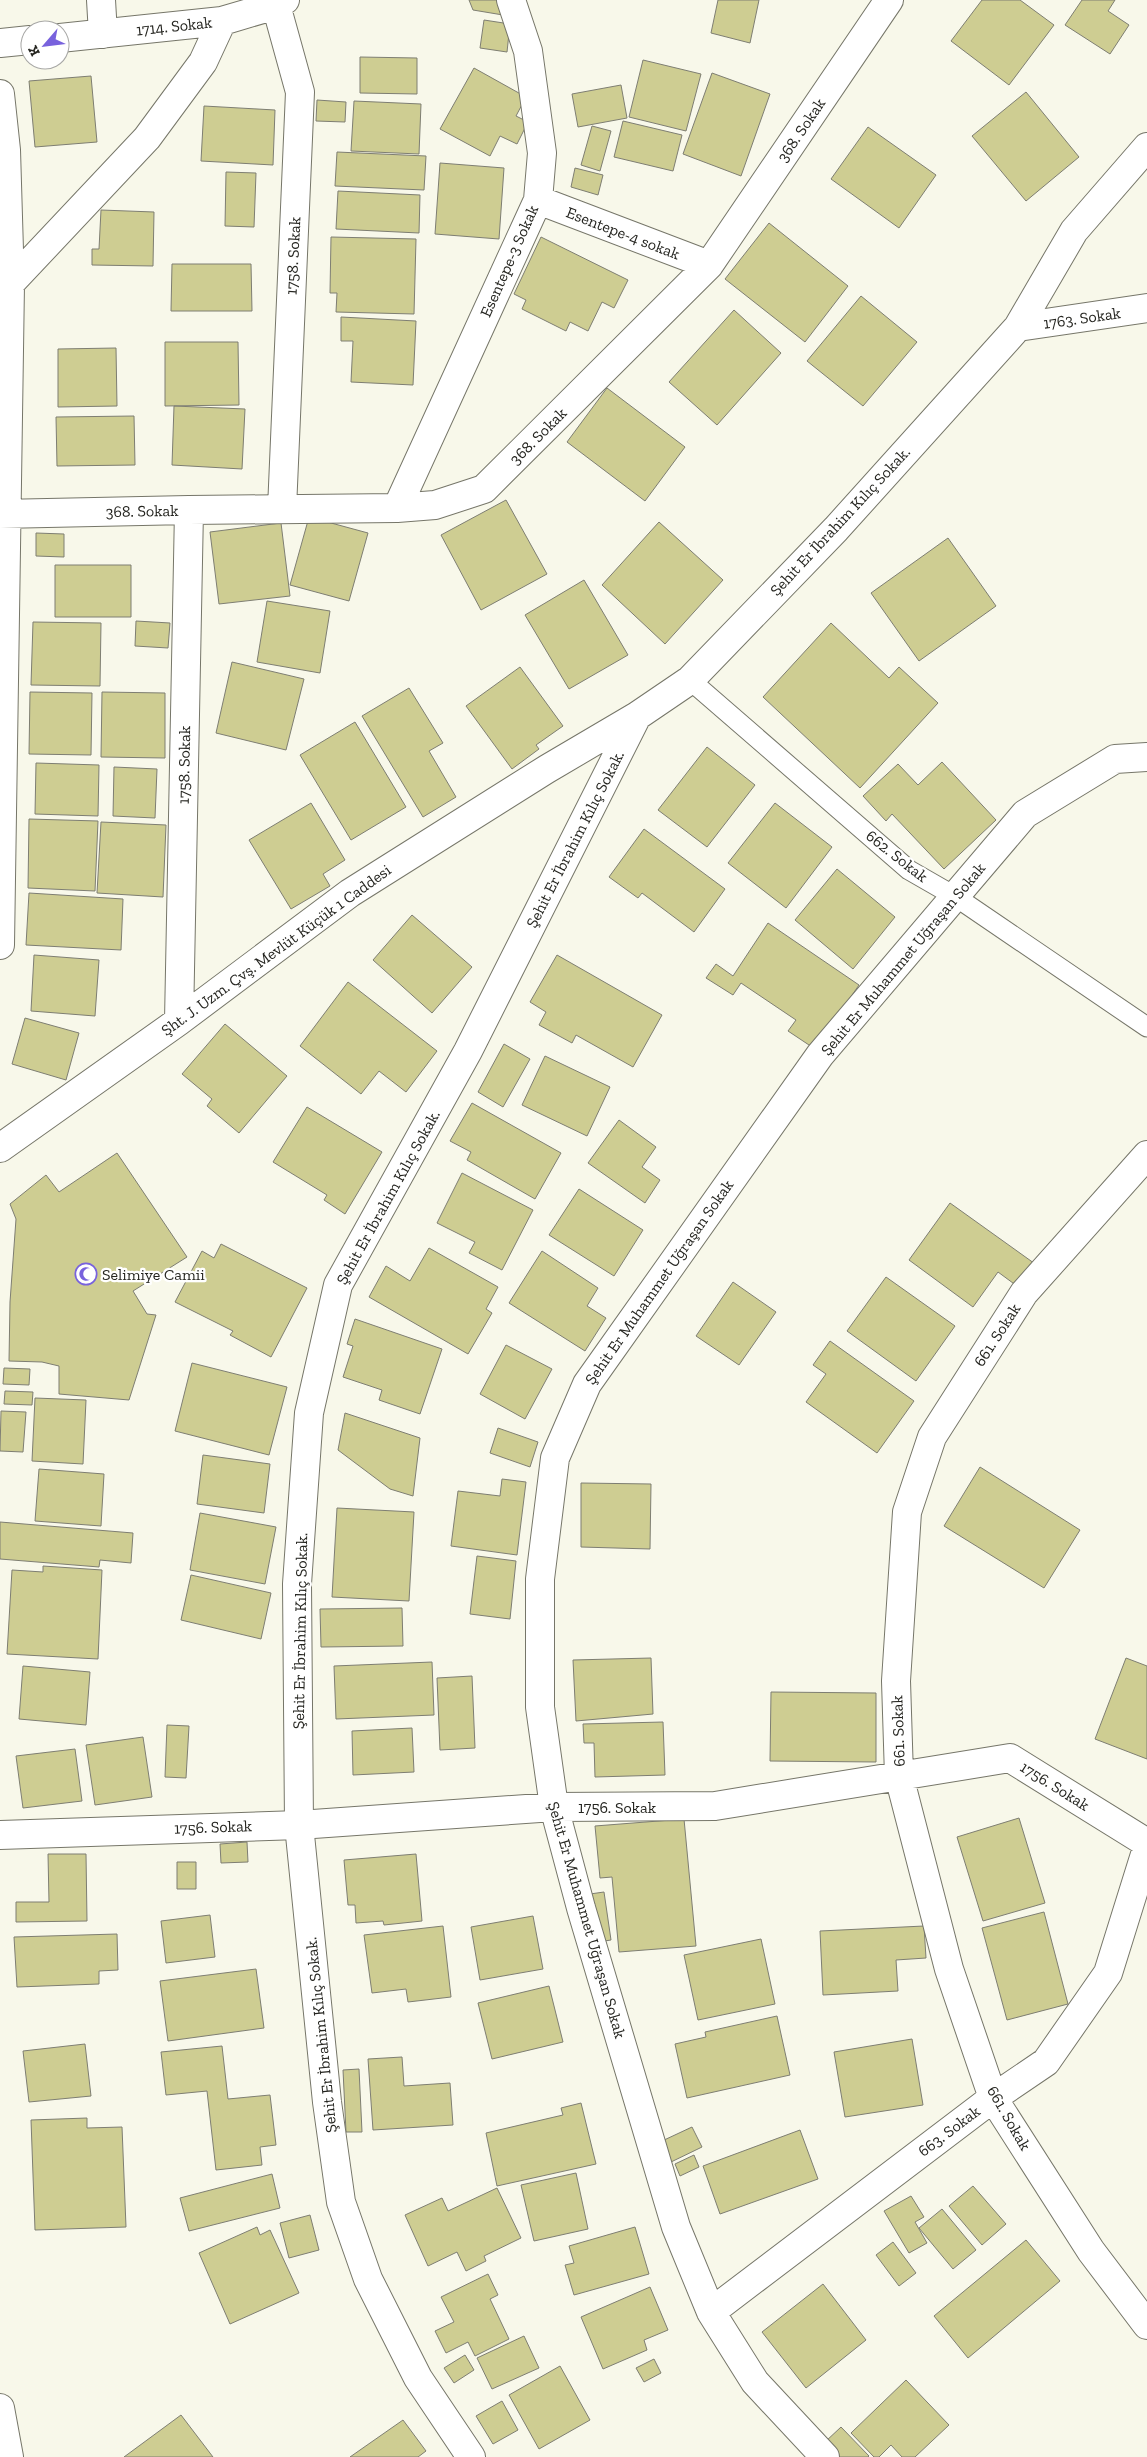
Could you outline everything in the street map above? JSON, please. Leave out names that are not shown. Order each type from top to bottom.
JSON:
[{"type":"street","points":[[101,0],[103,34]]},
{"type":"street","name":"Esentepe-3 Sokak","points":[[397,508],[538,200],[540,144],[528,51],[511,0]]},
{"type":"street","name":"368. Sokak","points":[[4,514],[397,508],[435,506],[484,489],[709,265],[889,0]]},
{"type":"street","name":"1714. Sokak","points":[[70,37],[222,21],[281,3]]},
{"type":"street","name":"1758. Sokak","points":[[281,3],[300,92],[282,509]]},
{"type":"street","points":[[5,289],[147,138],[203,62],[222,21]]},
{"type":"street","points":[[0,43],[20,41]]},
{"type":"street","points":[[0,94],[6,150],[0,945]]},
{"type":"street","name":"Şehit Er İbrahim Kılıç Sokak.","points":[[471,2457],[418,2378],[368,2279],[341,2202],[327,2102],[299,1825],[297,1584],[309,1413],[338,1285],[468,1050],[636,716],[690,680],[836,529],[1018,328],[1074,231],[1147,147]]},
{"type":"street","name":"Esentepe-4 sokak","points":[[538,200],[709,265]]},
{"type":"street","name":"1763. Sokak","points":[[1018,328],[1147,308]]},
{"type":"street","name":"1758. Sokak","points":[[179,1021],[189,510]]},
{"type":"street","name":"Şht. J. Uzm. Çvş. Mevlüt Küçük 1 Caddesi","points":[[0,1148],[179,1021],[350,893],[547,769],[636,716]]},
{"type":"street","name":"Şehit Er Muhammet Uğraşan Sokak","points":[[825,2457],[755,2382],[712,2312],[676,2227],[581,1908],[554,1807],[540,1707],[540,1579],[555,1458],[587,1384],[820,1055],[858,1009],[956,897],[1025,814],[1115,759],[1147,758]]},
{"type":"street","name":"661. Sokak","points":[[1147,1155],[1024,1293],[932,1437],[907,1512],[896,1681],[899,1776],[949,1969],[993,2098],[1091,2250],[1147,2325]]},
{"type":"street","name":"1756. Sokak","points":[[0,1835],[299,1825],[554,1807],[715,1806],[1010,1758],[1147,1844]]},
{"type":"street","name":"663. Sokak","points":[[712,2312],[993,2098],[1046,2062],[1108,1972],[1147,1848]]},
{"type":"street","points":[[0,2408],[9,2457]]},
{"type":"lane","name":"662. Sokak","points":[[690,680],[910,870],[956,897],[1147,1027]]},
{"type":"building","points":[[469,0],[503,0],[509,16],[473,10]]},
{"type":"building","points":[[718,0],[759,0],[750,43],[711,33]]},
{"type":"building","points":[[982,0],[1020,0],[1054,25],[1009,85],[951,41]]},
{"type":"building","points":[[1082,0],[1115,0],[1108,11],[1129,25],[1110,54],[1065,25]]},
{"type":"building","points":[[484,20],[510,24],[507,52],[480,48]]},
{"type":"building","points":[[360,57],[417,58],[417,94],[360,93]]},
{"type":"building","points":[[643,60],[701,74],[686,131],[629,117]]},
{"type":"building","points":[[474,68],[526,97],[516,116],[528,122],[517,144],[500,136],[490,156],[440,129]]},
{"type":"building","points":[[712,73],[770,94],[741,176],[683,154]]},
{"type":"building","points":[[91,76],[97,142],[35,147],[29,81]]},
{"type":"building","points":[[621,85],[627,118],[578,127],[572,94]]},
{"type":"building","points":[[1026,92],[1079,157],[1026,201],[972,136]]},
{"type":"building","points":[[317,100],[346,102],[345,122],[316,121]]},
{"type":"building","points":[[354,101],[421,104],[419,154],[351,151]]},
{"type":"building","points":[[204,106],[275,110],[273,165],[201,161]]},
{"type":"building","points":[[623,121],[682,135],[673,171],[614,157]]},
{"type":"building","points":[[592,126],[611,131],[600,171],[581,165]]},
{"type":"building","points":[[868,127],[936,175],[899,228],[831,179]]},
{"type":"building","points":[[337,152],[426,156],[424,190],[335,186]]},
{"type":"building","points":[[440,163],[504,168],[499,239],[435,234]]},
{"type":"building","points":[[575,168],[603,175],[598,195],[571,187]]},
{"type":"building","points":[[226,172],[256,173],[254,227],[225,226]]},
{"type":"building","points":[[338,191],[420,195],[419,233],[336,229]]},
{"type":"building","points":[[101,210],[154,212],[153,266],[92,265],[92,249],[99,249]]},
{"type":"building","points":[[769,223],[848,286],[805,342],[725,279]]},
{"type":"building","points":[[331,237],[416,239],[414,314],[336,312],[337,293],[330,293]]},
{"type":"building","points":[[541,237],[628,280],[614,308],[602,302],[588,331],[570,322],[566,331],[522,309],[526,300],[514,294]]},
{"type":"building","points":[[172,264],[251,264],[252,311],[171,311]]},
{"type":"building","points":[[861,296],[917,342],[863,406],[807,361]]},
{"type":"building","points":[[734,310],[781,353],[717,425],[669,382]]},
{"type":"building","points":[[341,317],[416,321],[413,385],[351,382],[353,341],[341,341]]},
{"type":"building","points":[[165,342],[238,342],[239,405],[165,406]]},
{"type":"building","points":[[116,348],[117,406],[58,407],[58,349]]},
{"type":"building","points":[[607,388],[685,447],[645,501],[567,442]]},
{"type":"building","points":[[174,406],[245,409],[242,469],[172,465]]},
{"type":"building","points":[[134,416],[135,465],[57,466],[56,417]]},
{"type":"building","points":[[506,500],[547,574],[481,610],[441,535]]},
{"type":"building","points":[[309,517],[368,533],[349,601],[290,585]]},
{"type":"building","points":[[659,522],[723,580],[665,644],[602,585]]},
{"type":"building","points":[[281,523],[290,596],[219,604],[210,532]]},
{"type":"building","points":[[36,533],[64,534],[64,557],[36,556]]},
{"type":"building","points":[[948,538],[996,606],[919,661],[871,593]]},
{"type":"building","points":[[55,565],[131,565],[131,617],[55,617]]},
{"type":"building","points":[[584,580],[628,655],[569,689],[525,615]]},
{"type":"building","points":[[267,601],[330,611],[320,673],[257,662]]},
{"type":"building","points":[[136,621],[170,623],[168,648],[135,646]]},
{"type":"building","points":[[33,622],[101,623],[100,686],[31,685]]},
{"type":"building","points":[[831,623],[889,678],[899,667],[938,703],[860,788],[763,697]]},
{"type":"building","points":[[232,662],[304,679],[286,750],[216,733]]},
{"type":"building","points":[[520,667],[563,726],[536,745],[539,749],[512,769],[466,706]]},
{"type":"building","points":[[409,688],[443,743],[429,751],[456,797],[423,817],[362,716]]},
{"type":"building","points":[[30,692],[92,693],[91,755],[29,754]]},
{"type":"building","points":[[102,692],[165,693],[165,758],[101,757]]},
{"type":"building","points":[[355,722],[406,807],[351,840],[300,755]]},
{"type":"building","points":[[707,747],[755,785],[707,847],[658,810]]},
{"type":"building","points":[[942,762],[996,820],[944,869],[892,814],[886,821],[863,796],[898,764],[918,785]]},
{"type":"building","points":[[36,763],[99,765],[98,816],[35,814]]},
{"type":"building","points":[[114,767],[157,769],[155,818],[113,816]]},
{"type":"building","points":[[311,803],[345,860],[323,874],[330,886],[291,909],[249,840]]},
{"type":"building","points":[[775,803],[832,847],[786,908],[728,863]]},
{"type":"building","points":[[29,819],[98,821],[95,891],[28,888]]},
{"type":"building","points":[[101,822],[166,825],[163,897],[97,893]]},
{"type":"building","points":[[644,829],[725,889],[694,932],[642,893],[638,898],[609,877]]},
{"type":"building","points":[[837,869],[895,917],[853,969],[795,920]]},
{"type":"building","points":[[29,893],[123,899],[121,950],[26,945]]},
{"type":"building","points":[[412,915],[472,967],[432,1013],[373,960]]},
{"type":"building","points":[[768,923],[859,985],[815,1049],[788,1031],[796,1020],[741,983],[733,995],[706,978],[716,964],[733,976]]},
{"type":"building","points":[[34,955],[99,960],[95,1016],[31,1011]]},
{"type":"building","points":[[557,955],[662,1015],[633,1067],[576,1035],[572,1043],[539,1025],[546,1012],[530,1002]]},
{"type":"building","points":[[348,982],[437,1051],[406,1092],[379,1071],[361,1094],[300,1046]]},
{"type":"building","points":[[25,1018],[79,1033],[66,1080],[12,1064]]},
{"type":"building","points":[[225,1024],[287,1076],[239,1133],[207,1106],[212,1099],[182,1074]]},
{"type":"building","points":[[504,1044],[530,1059],[503,1107],[478,1092]]},
{"type":"building","points":[[545,1056],[610,1087],[587,1136],[522,1105]]},
{"type":"building","points":[[472,1103],[561,1153],[535,1199],[467,1160],[471,1152],[450,1141]]},
{"type":"building","points":[[307,1107],[382,1152],[345,1214],[324,1200],[327,1195],[273,1162]]},
{"type":"building","points":[[619,1120],[656,1147],[642,1167],[660,1180],[645,1203],[588,1163]]},
{"type":"building","name":"Selimiye Camii","points":[[117,1153],[187,1257],[133,1291],[147,1314],[156,1315],[129,1400],[59,1394],[59,1366],[42,1362],[9,1361],[10,1302],[16,1219],[10,1204],[46,1175],[59,1192]]},
{"type":"building","points":[[462,1173],[533,1210],[502,1270],[469,1253],[475,1242],[437,1223]]},
{"type":"building","points":[[579,1189],[643,1230],[614,1276],[549,1235]]},
{"type":"building","points":[[950,1203],[1038,1266],[1021,1289],[998,1272],[973,1307],[909,1260]]},
{"type":"building","points":[[221,1244],[307,1288],[271,1357],[230,1335],[233,1331],[175,1302],[202,1251],[214,1258]]},
{"type":"building","points":[[429,1248],[498,1287],[486,1309],[492,1313],[468,1354],[369,1297],[386,1266],[410,1281]]},
{"type":"building","points":[[542,1251],[598,1288],[587,1306],[606,1318],[585,1351],[509,1303]]},
{"type":"building","points":[[886,1277],[955,1326],[916,1381],[847,1331]]},
{"type":"building","points":[[733,1282],[776,1312],[739,1365],[696,1336]]},
{"type":"building","points":[[355,1319],[442,1349],[420,1414],[379,1400],[382,1390],[343,1377],[353,1346],[347,1344]]},
{"type":"building","points":[[830,1341],[914,1401],[877,1453],[806,1402],[826,1374],[813,1365]]},
{"type":"building","points":[[506,1345],[552,1369],[525,1419],[480,1394]]},
{"type":"building","points":[[192,1363],[287,1387],[269,1455],[175,1431]]},
{"type":"building","points":[[4,1368],[30,1369],[29,1385],[3,1384]]},
{"type":"building","points":[[5,1391],[33,1392],[32,1405],[4,1404]]},
{"type":"building","points":[[35,1398],[86,1400],[83,1464],[32,1461]]},
{"type":"building","points":[[1,1411],[26,1412],[23,1452],[0,1451]]},
{"type":"building","points":[[345,1413],[420,1438],[413,1496],[390,1489],[338,1450]]},
{"type":"building","points":[[498,1428],[538,1442],[530,1467],[490,1453]]},
{"type":"building","points":[[203,1455],[270,1464],[264,1513],[197,1504]]},
{"type":"building","points":[[980,1467],[1080,1530],[1044,1588],[944,1526]]},
{"type":"building","points":[[39,1469],[104,1474],[101,1526],[35,1521]]},
{"type":"building","points":[[502,1479],[526,1482],[517,1555],[451,1546],[458,1491],[500,1496]]},
{"type":"building","points":[[581,1483],[651,1484],[650,1549],[581,1547]]},
{"type":"building","points":[[337,1508],[414,1512],[409,1601],[332,1597]]},
{"type":"building","points":[[200,1513],[276,1527],[265,1584],[190,1570]]},
{"type":"building","points":[[0,1522],[133,1533],[131,1563],[100,1560],[99,1567],[0,1559]]},
{"type":"building","points":[[477,1556],[516,1561],[510,1619],[470,1614]]},
{"type":"building","points":[[43,1566],[102,1570],[98,1659],[7,1654],[12,1570],[43,1572]]},
{"type":"building","points":[[191,1575],[271,1593],[261,1639],[181,1620]]},
{"type":"building","points":[[402,1608],[403,1646],[321,1647],[320,1609]]},
{"type":"building","points":[[651,1658],[653,1714],[576,1721],[573,1660]]},
{"type":"building","points":[[1126,1658],[1147,1666],[1147,1759],[1095,1739]]},
{"type":"building","points":[[432,1662],[434,1715],[336,1719],[334,1666]]},
{"type":"building","points":[[23,1666],[90,1672],[86,1725],[19,1719]]},
{"type":"building","points":[[472,1676],[475,1748],[440,1750],[437,1678]]},
{"type":"building","points":[[771,1692],[876,1693],[876,1762],[770,1761]]},
{"type":"building","points":[[663,1722],[665,1775],[595,1777],[594,1743],[584,1743],[583,1724]]},
{"type":"building","points":[[167,1725],[189,1726],[186,1778],[165,1777]]},
{"type":"building","points":[[412,1728],[414,1772],[353,1775],[352,1731]]},
{"type":"building","points":[[143,1737],[152,1797],[95,1805],[86,1745]]},
{"type":"building","points":[[75,1749],[82,1801],[23,1808],[16,1756]]},
{"type":"building","points":[[1019,1818],[1045,1903],[983,1921],[957,1837]]},
{"type":"building","points":[[684,1819],[696,1946],[619,1952],[612,1877],[600,1878],[595,1826]]},
{"type":"building","points":[[247,1842],[248,1862],[221,1863],[220,1844]]},
{"type":"building","points":[[48,1854],[86,1854],[87,1921],[16,1922],[16,1902],[49,1902]]},
{"type":"building","points":[[416,1854],[422,1921],[384,1925],[383,1921],[356,1923],[355,1905],[348,1905],[344,1860]]},
{"type":"building","points":[[177,1862],[196,1862],[196,1889],[177,1889]]},
{"type":"building","points":[[604,1892],[611,1940],[598,1942],[590,1894]]},
{"type":"building","points":[[1044,1912],[1068,2004],[1007,2020],[982,1928]]},
{"type":"building","points":[[210,1915],[215,1957],[166,1963],[161,1921]]},
{"type":"building","points":[[533,1916],[543,1969],[480,1980],[471,1927]]},
{"type":"building","points":[[443,1926],[451,1997],[408,2002],[406,1989],[372,1993],[364,1935]]},
{"type":"building","points":[[924,1926],[926,1958],[896,1960],[898,1991],[823,1995],[820,1931]]},
{"type":"building","points":[[117,1934],[118,1970],[99,1971],[99,1984],[17,1987],[14,1937]]},
{"type":"building","points":[[761,1939],[775,2004],[698,2020],[684,1955]]},
{"type":"building","points":[[256,1969],[264,2028],[168,2041],[160,1981]]},
{"type":"building","points":[[549,1986],[563,2042],[492,2059],[478,2003]]},
{"type":"building","points":[[777,2016],[790,2075],[687,2098],[675,2044],[706,2037],[705,2032]]},
{"type":"building","points":[[912,2039],[923,2105],[845,2117],[834,2052]]},
{"type":"building","points":[[85,2044],[91,2096],[29,2102],[23,2051]]},
{"type":"building","points":[[222,2046],[228,2099],[270,2095],[276,2145],[260,2147],[262,2165],[216,2170],[207,2091],[166,2095],[161,2052]]},
{"type":"building","points":[[402,2057],[404,2086],[450,2083],[453,2125],[373,2130],[368,2059]]},
{"type":"building","points":[[359,2069],[362,2132],[346,2132],[343,2070]]},
{"type":"building","points":[[581,2103],[596,2164],[497,2186],[486,2133],[563,2115],[561,2108]]},
{"type":"building","points":[[87,2118],[87,2128],[122,2127],[126,2227],[35,2230],[31,2120]]},
{"type":"building","points":[[692,2127],[702,2147],[671,2162],[662,2141]]},
{"type":"building","points":[[800,2130],[818,2179],[720,2214],[703,2166]]},
{"type":"building","points":[[694,2155],[699,2167],[680,2176],[675,2164]]},
{"type":"building","points":[[576,2173],[588,2229],[534,2241],[521,2185]]},
{"type":"building","points":[[272,2174],[280,2208],[189,2231],[180,2198]]},
{"type":"building","points":[[973,2186],[1006,2224],[982,2245],[949,2206]]},
{"type":"building","points":[[497,2188],[521,2238],[484,2256],[486,2261],[466,2271],[457,2252],[428,2266],[405,2215],[442,2198],[448,2211]]},
{"type":"building","points":[[911,2196],[924,2217],[915,2222],[927,2243],[909,2253],[884,2211]]},
{"type":"building","points":[[942,2209],[976,2250],[953,2269],[919,2228]]},
{"type":"building","points":[[310,2215],[319,2250],[289,2258],[280,2223]]},
{"type":"building","points":[[257,2227],[260,2235],[270,2230],[299,2293],[230,2324],[199,2253]]},
{"type":"building","points":[[635,2227],[649,2274],[574,2295],[565,2265],[574,2263],[569,2246]]},
{"type":"building","points":[[1026,2240],[1060,2281],[968,2358],[934,2316]]},
{"type":"building","points":[[893,2242],[916,2273],[899,2286],[876,2255]]},
{"type":"building","points":[[488,2274],[498,2295],[490,2299],[509,2339],[475,2356],[468,2342],[446,2353],[435,2331],[454,2322],[441,2297]]},
{"type":"building","points":[[823,2284],[866,2340],[806,2388],[762,2332]]},
{"type":"building","points":[[650,2287],[668,2330],[644,2340],[647,2350],[603,2369],[581,2317]]},
{"type":"building","points":[[524,2336],[539,2368],[492,2389],[477,2358]]},
{"type":"building","points":[[465,2355],[474,2370],[454,2383],[444,2368]]},
{"type":"building","points":[[654,2359],[661,2373],[644,2382],[636,2368]]},
{"type":"building","points":[[560,2366],[590,2420],[539,2449],[509,2395]]},
{"type":"building","points":[[906,2380],[949,2425],[915,2457],[902,2457],[891,2445],[879,2457],[874,2457],[851,2433]]},
{"type":"building","points":[[502,2401],[518,2430],[493,2444],[476,2416]]},
{"type":"building","points":[[181,2415],[213,2457],[124,2457]]},
{"type":"building","points":[[403,2420],[426,2451],[418,2457],[350,2457]]},
{"type":"building","points":[[841,2427],[868,2457],[840,2457],[825,2442]]},
{"type":"place","name":"Selimiye Camii","points":[[86,1274]]}]
